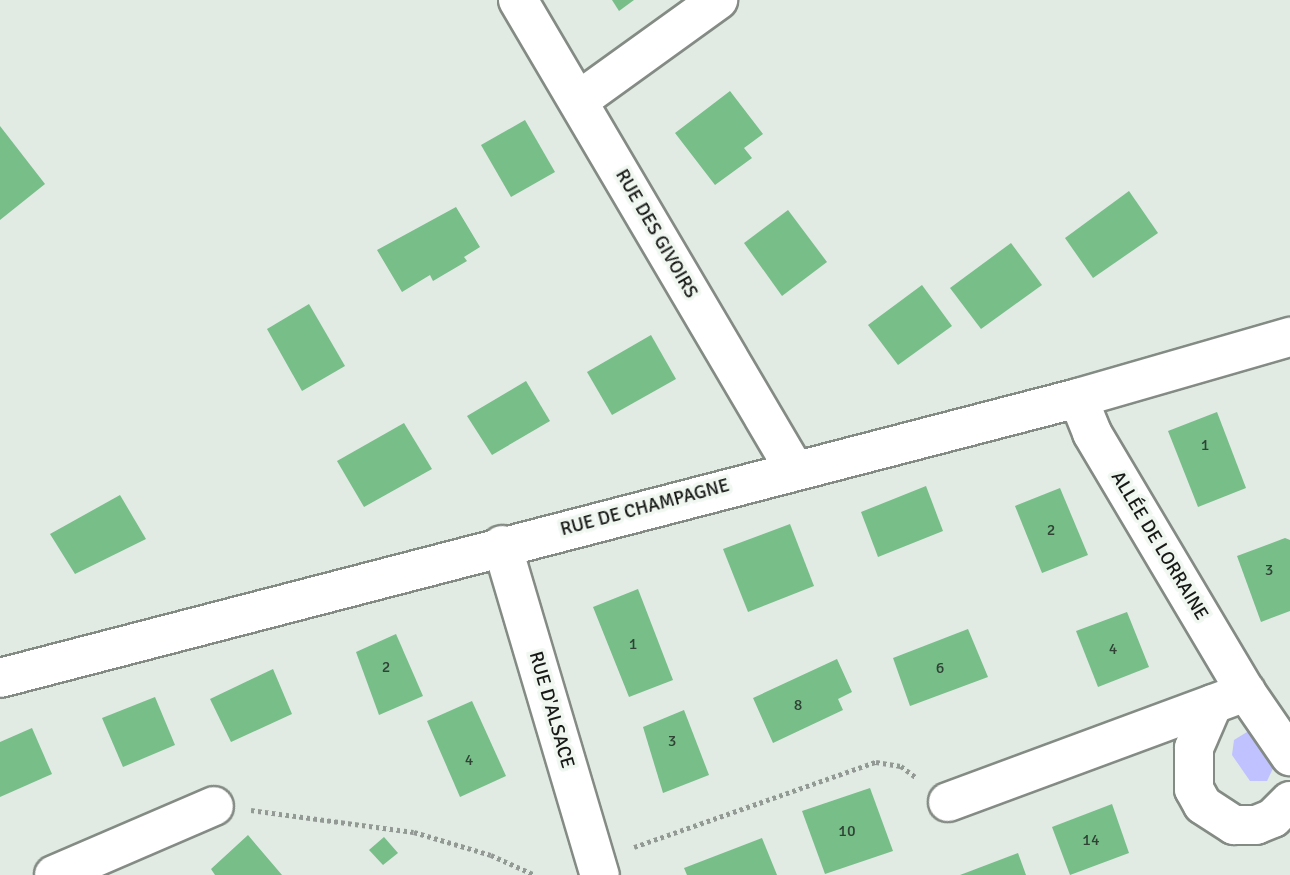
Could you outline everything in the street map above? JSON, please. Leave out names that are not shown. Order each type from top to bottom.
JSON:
[{"type":"street","name":"RUE DES GIVOIRS","points":[[518,0],[794,469]]},
{"type":"street","points":[[579,101],[718,0]]},
{"type":"street","name":"RUE DE CHAMPAGNE","points":[[0,678],[794,469],[1077,398],[1290,338]]},
{"type":"street","name":"ALLÉE DE LORRAINE","points":[[1077,398],[1229,698],[1290,756]]},
{"type":"street","name":"RUE D'ALSACE","points":[[502,545],[597,868]]},
{"type":"street","points":[[1229,698],[1194,748],[1194,789],[1203,805],[1234,825],[1256,825],[1273,818],[1290,801]]},
{"type":"street","points":[[948,802],[1229,698]]},
{"type":"street","points":[[54,875],[214,806]]},
{"type":"path","points":[[597,868],[876,762],[901,766],[948,802]]},
{"type":"path","points":[[214,806],[414,832],[491,855],[535,875]]},
{"type":"shaded area","points":[[1247,732],[1254,733],[1276,762],[1267,781],[1250,781],[1232,755],[1234,740]]},
{"type":"building","points":[[612,0],[634,0],[619,11]]},
{"type":"building","points":[[730,91],[763,134],[744,148],[752,158],[715,185],[675,133]]},
{"type":"building","points":[[525,120],[555,172],[511,197],[481,145]]},
{"type":"building","points":[[0,126],[45,184],[0,220]]},
{"type":"building","points":[[1129,191],[1158,233],[1093,278],[1065,238]]},
{"type":"building","points":[[456,207],[480,247],[464,257],[467,261],[433,281],[430,275],[402,292],[377,250]]},
{"type":"building","points":[[788,210],[827,262],[782,296],[744,243]]},
{"type":"building","points":[[1011,243],[1042,285],[981,329],[950,288]]},
{"type":"building","points":[[922,285],[952,326],[898,365],[868,325]]},
{"type":"building","points":[[309,304],[345,366],[302,391],[267,329]]},
{"type":"building","points":[[651,335],[676,379],[612,415],[587,372]]},
{"type":"building","points":[[526,381],[550,421],[492,455],[467,416]]},
{"type":"building","points":[[1217,412],[1246,488],[1198,507],[1168,431]]},
{"type":"building","points":[[404,423],[432,469],[364,507],[337,461]]},
{"type":"building","points":[[926,486],[943,531],[878,557],[861,512]]},
{"type":"building","points":[[1060,488],[1088,555],[1042,573],[1015,506]]},
{"type":"building","points":[[120,495],[146,539],[75,574],[50,534]]},
{"type":"building","points":[[790,524],[814,586],[748,612],[723,549]]},
{"type":"building","points":[[1285,538],[1290,540],[1290,611],[1261,622],[1237,556]]},
{"type":"building","points":[[638,589],[673,680],[629,697],[593,607]]},
{"type":"building","points":[[1127,612],[1149,667],[1098,687],[1076,631]]},
{"type":"building","points":[[968,629],[988,677],[910,706],[893,658]]},
{"type":"building","points":[[396,634],[423,696],[379,715],[356,652]]},
{"type":"building","points":[[837,659],[852,692],[838,699],[843,710],[773,743],[753,698]]},
{"type":"building","points":[[273,669],[292,714],[231,742],[210,699]]},
{"type":"building","points":[[155,697],[175,745],[123,767],[102,718]]},
{"type":"building","points":[[472,701],[506,776],[460,797],[427,721]]},
{"type":"building","points":[[684,710],[709,775],[663,793],[643,727]]},
{"type":"building","points":[[32,728],[52,774],[0,797],[0,742]]},
{"type":"building","points":[[870,788],[893,851],[825,874],[802,811]]},
{"type":"building","points":[[1112,804],[1129,853],[1070,875],[1052,827]]},
{"type":"building","points":[[248,835],[282,875],[215,875],[211,869]]},
{"type":"building","points":[[384,837],[398,853],[383,865],[369,850]]},
{"type":"building","points":[[762,838],[777,875],[687,875],[684,868]]},
{"type":"building","points":[[1018,853],[1026,875],[960,875]]}]
